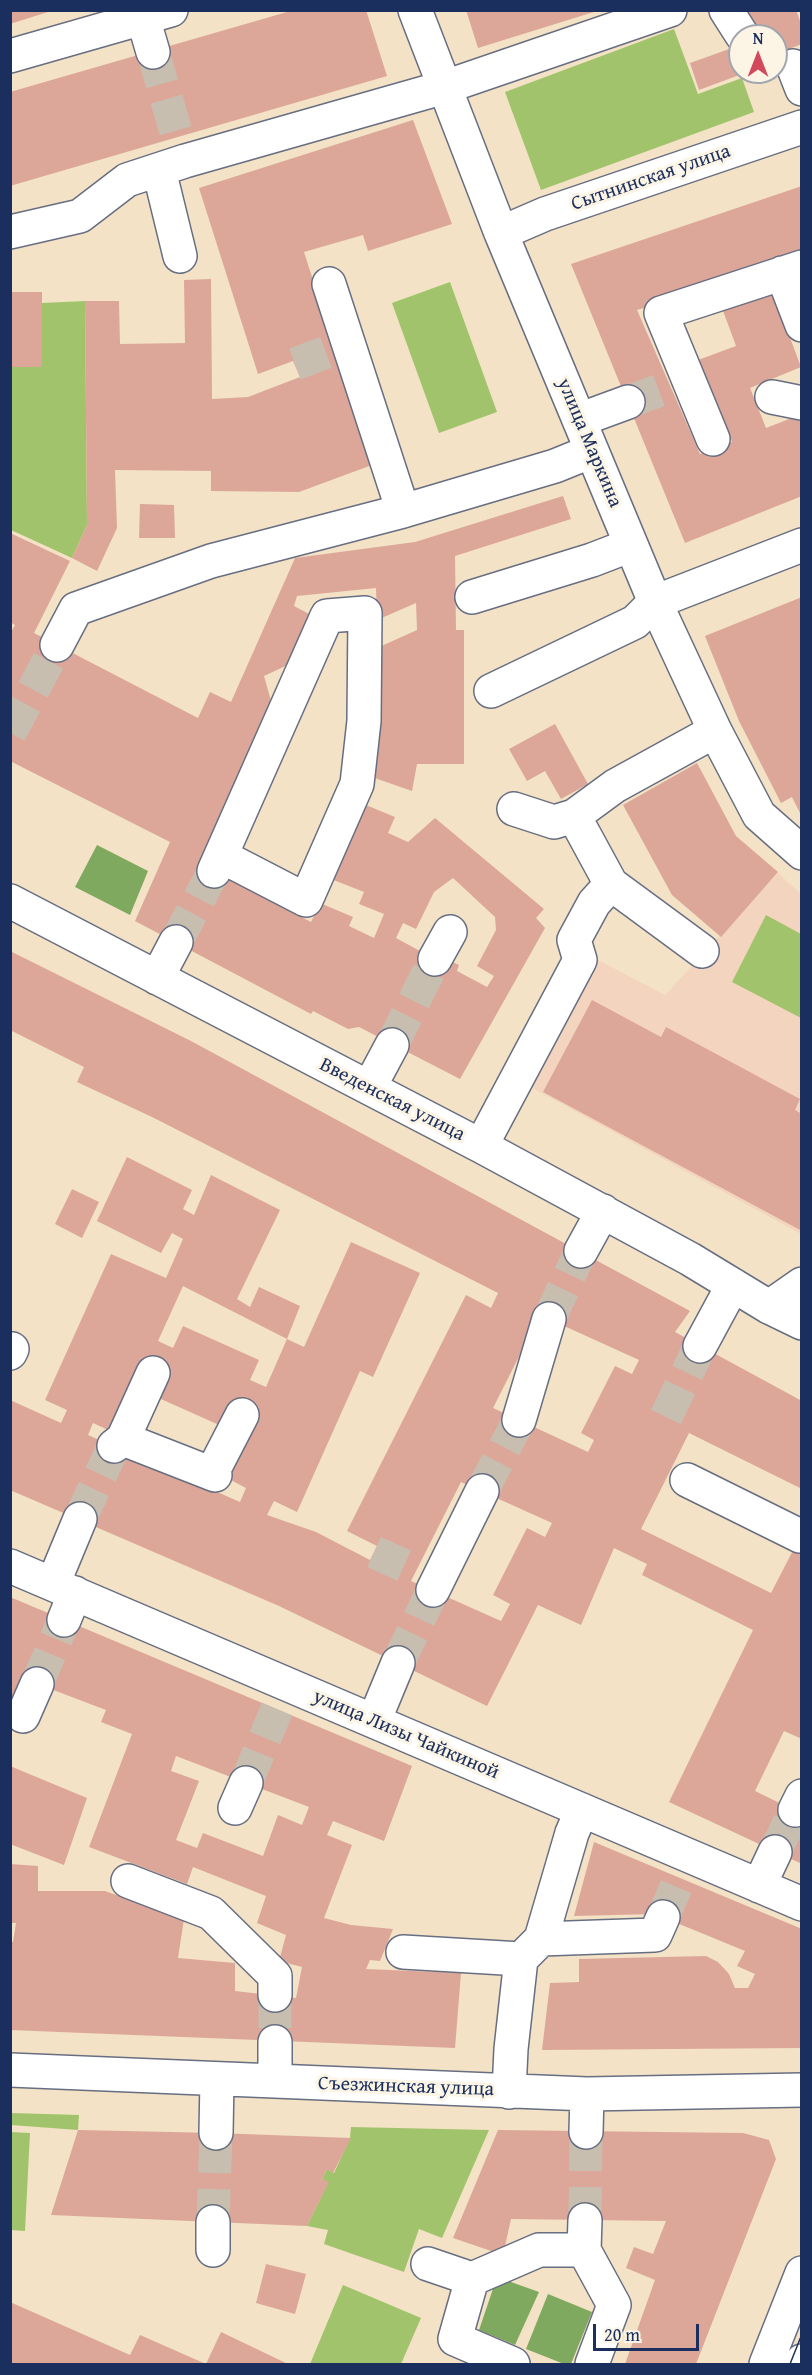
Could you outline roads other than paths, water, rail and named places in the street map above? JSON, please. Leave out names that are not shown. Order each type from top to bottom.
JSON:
[{"type":"street","name":"улица Маркина","points":[[415,10],[501,233],[655,602],[715,731],[759,815],[801,853]]},
{"type":"street","points":[[10,232],[80,216],[127,180],[174,157],[445,87],[670,10]]},
{"type":"street","points":[[726,10],[735,24]]},
{"type":"street","points":[[10,56],[157,14],[153,52]]},
{"type":"street","name":"Сытнинская улица","points":[[501,233],[544,214],[801,127]]},
{"type":"street","points":[[174,157],[180,256]]},
{"type":"street","points":[[713,439],[680,382],[661,313],[792,270],[801,325]]},
{"type":"street","points":[[329,284],[342,346],[403,511]]},
{"type":"street","points":[[579,420],[628,402]]},
{"type":"street","points":[[57,645],[76,609],[211,561],[403,511],[555,466],[592,451]]},
{"type":"street","points":[[472,597],[592,560],[631,545]]},
{"type":"street","points":[[491,691],[635,622],[655,602],[801,545]]},
{"type":"street","points":[[365,613],[364,721],[357,784],[306,900],[217,863],[327,616],[365,613]]},
{"type":"street","points":[[514,809],[554,822],[574,816],[615,786],[715,731]]},
{"type":"street","points":[[574,816],[611,884],[702,951]]},
{"type":"street","points":[[481,1146],[580,960],[574,940],[594,903],[611,884]]},
{"type":"street","name":"Введенская улица","points":[[10,901],[603,1211],[768,1307],[801,1323]]},
{"type":"street","points":[[157,978],[176,942]]},
{"type":"street","points":[[369,1088],[392,1045]]},
{"type":"street","points":[[581,1251],[603,1211]]},
{"type":"street","points":[[768,1307],[801,1284]]},
{"type":"street","points":[[700,1346],[733,1285]]},
{"type":"street","name":"Введенская улица","points":[[768,1307],[801,1338]]},
{"type":"street","points":[[519,1420],[549,1319]]},
{"type":"street","points":[[153,1373],[118,1442],[213,1474],[242,1415]]},
{"type":"street","points":[[687,1480],[800,1536]]},
{"type":"street","points":[[429,1580],[482,1491]]},
{"type":"street","points":[[64,1599],[80,1519]]},
{"type":"street","name":"улица Лизы Чайкиной","points":[[10,1566],[64,1599],[282,1696],[374,1721],[582,1810],[685,1867],[759,1886],[801,1904]]},
{"type":"street","points":[[374,1721],[398,1663]]},
{"type":"street","points":[[23,1716],[37,1684]]},
{"type":"street","points":[[509,2091],[511,2049],[531,1949],[582,1810]]},
{"type":"street","points":[[759,1886],[775,1852]]},
{"type":"street","points":[[128,1881],[212,1913],[275,1976],[275,1995]]},
{"type":"street","points":[[403,1952],[531,1949],[655,1935],[663,1917]]},
{"type":"street","points":[[275,2042],[275,2082]]},
{"type":"street","name":"Съезжинская улица","points":[[10,2070],[586,2094],[801,2090]]},
{"type":"street","points":[[216,2133],[217,2079]]},
{"type":"street","points":[[586,2094],[586,2132]]},
{"type":"street","points":[[428,2264],[472,2279],[539,2250],[584,2235],[614,2305],[592,2364]]},
{"type":"street","points":[[766,2364],[801,2273]]},
{"type":"street","points":[[472,2279],[455,2339],[496,2361]]},
{"type":"tunnel","points":[[153,52],[178,139]]},
{"type":"tunnel","points":[[295,364],[335,349]]},
{"type":"tunnel","points":[[628,402],[671,386]]},
{"type":"tunnel","points":[[10,733],[57,645]]},
{"type":"tunnel","points":[[176,942],[214,871]]},
{"type":"tunnel","points":[[392,1045],[435,959]]},
{"type":"tunnel","points":[[549,1319],[581,1251]]},
{"type":"tunnel","points":[[666,1417],[700,1346]]},
{"type":"tunnel","points":[[482,1491],[519,1420]]},
{"type":"tunnel","points":[[80,1519],[114,1446]]},
{"type":"tunnel","points":[[374,1552],[416,1571]]},
{"type":"tunnel","points":[[398,1663],[433,1590]]},
{"type":"tunnel","points":[[37,1684],[64,1620]]},
{"type":"tunnel","points":[[246,1783],[277,1709]]},
{"type":"tunnel","points":[[775,1852],[795,1810]]},
{"type":"tunnel","points":[[663,1917],[680,1878]]},
{"type":"tunnel","points":[[275,1995],[275,2042]]},
{"type":"tunnel","points":[[585,2220],[586,2132]]},
{"type":"tunnel","points":[[213,2222],[216,2133]]},
{"type":"tram line","points":[[790,2364],[802,2334]]}]
